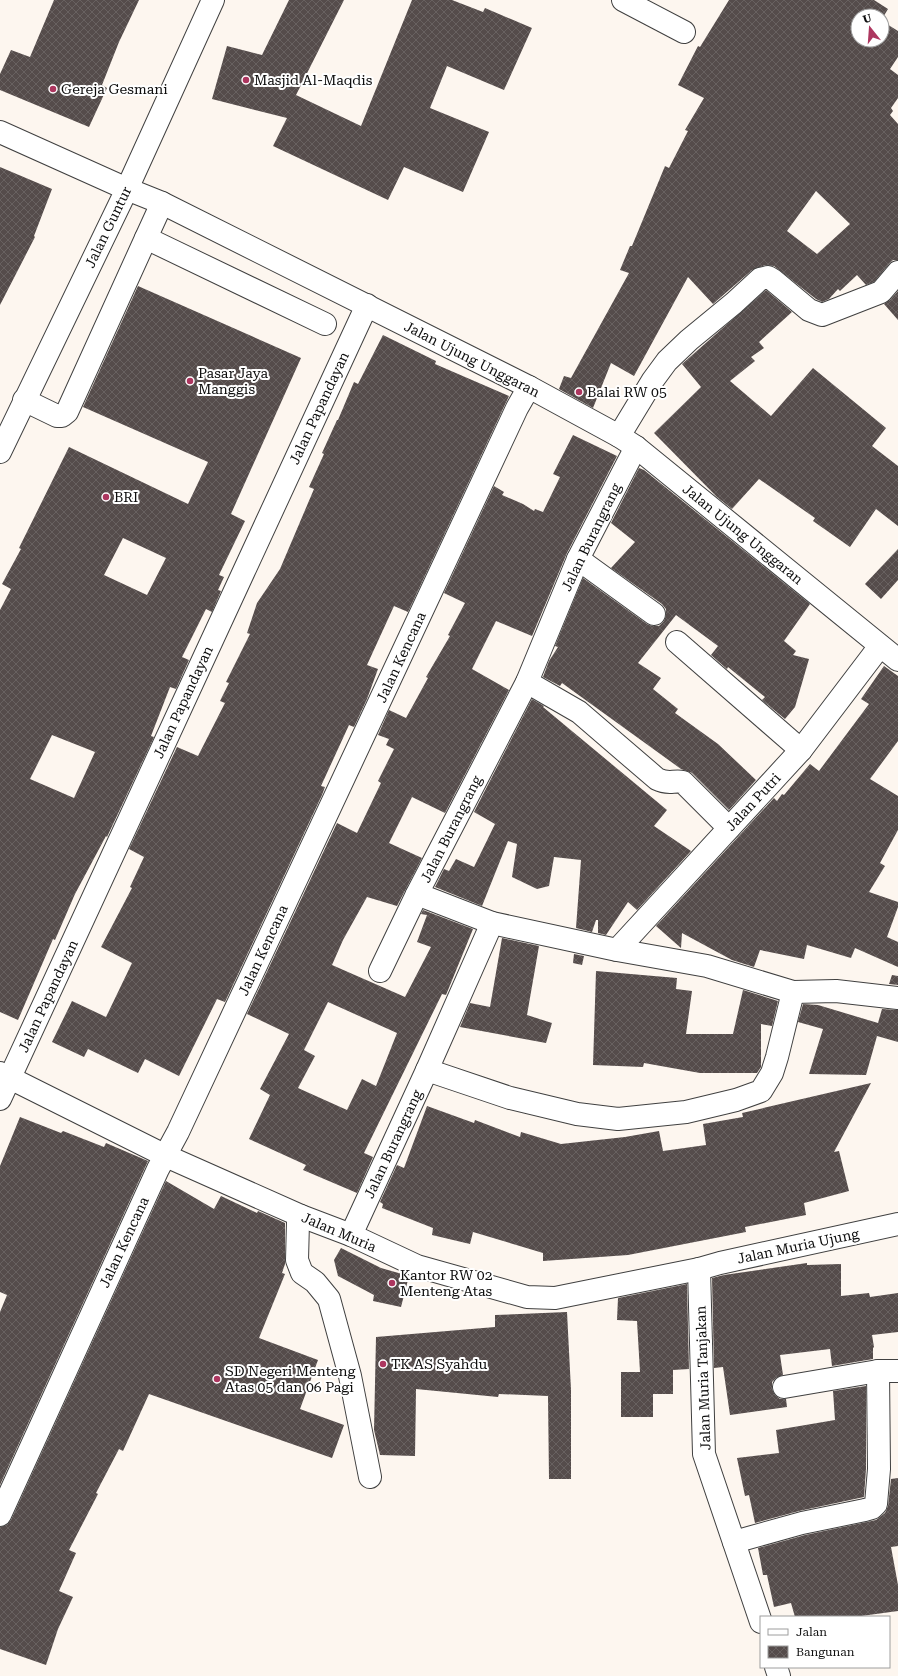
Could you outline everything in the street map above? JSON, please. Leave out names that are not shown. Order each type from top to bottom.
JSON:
[{"type":"street","name":"Jalan Guntur","points":[[0,452],[126,189],[213,0]]},
{"type":"street","points":[[623,0],[684,32]]},
{"type":"street","name":"Jalan Ujung Unggaran","points":[[0,132],[126,189],[162,203],[530,387],[627,442],[898,660]]},
{"type":"street","points":[[24,400],[56,416],[62,416],[67,412],[162,203]]},
{"type":"street","points":[[146,238],[325,324]]},
{"type":"street","name":"Jalan Burangrang","points":[[351,1235],[427,1070],[492,923],[417,894],[527,682],[653,380],[667,361],[689,340],[734,303],[760,279],[768,277],[809,310],[822,315],[880,292],[898,272]]},
{"type":"street","name":"Jalan Papandayan","points":[[0,1099],[5,1075],[367,305]]},
{"type":"street","name":"Jalan Kencana","points":[[0,1514],[158,1169],[166,1156],[517,408],[530,387]]},
{"type":"street","points":[[578,559],[654,614]]},
{"type":"street","points":[[677,642],[801,750]]},
{"type":"street","name":"Jalan Putri","points":[[617,950],[801,750],[880,646]]},
{"type":"street","points":[[527,682],[579,712],[657,779],[666,783],[679,781],[683,782],[729,828]]},
{"type":"street","points":[[380,971],[417,894]]},
{"type":"street","points":[[492,923],[617,950],[707,966],[792,992],[836,992],[898,998]]},
{"type":"street","points":[[427,1070],[510,1098],[577,1114],[618,1119],[686,1112],[736,1100],[760,1091],[772,1073],[792,992]]},
{"type":"street","name":"Jalan Muria","points":[[5,1075],[166,1156],[301,1216],[351,1235],[417,1266],[527,1297],[555,1298],[699,1270]]},
{"type":"street","points":[[301,1216],[298,1222],[297,1260],[302,1273],[314,1282],[329,1299],[350,1376],[370,1477]]},
{"type":"street","name":"Jalan Muria Ujung","points":[[699,1270],[720,1263],[898,1224]]},
{"type":"street","name":"Jalan Muria Tanjakan","points":[[699,1270],[704,1454],[760,1619]]},
{"type":"street","points":[[734,1542],[802,1523],[872,1508],[876,1504],[888,1470],[888,1371],[784,1387]]},
{"type":"building","points":[[54,0],[139,0],[119,42],[102,85],[107,88],[89,127],[0,90],[0,74],[11,50],[30,57]]},
{"type":"building","points":[[289,0],[344,0],[296,95],[361,126],[412,0],[452,0],[483,12],[485,8],[532,28],[504,90],[447,66],[430,108],[489,132],[463,192],[404,167],[388,200],[273,146],[287,118],[212,99],[227,46],[262,55]]},
{"type":"building","points":[[729,0],[874,0],[886,8],[850,8],[850,48],[890,48],[890,26],[898,31],[898,57],[890,69],[898,75],[898,98],[891,108],[893,111],[890,115],[898,124],[898,260],[893,260],[874,282],[866,285],[857,275],[840,291],[838,289],[829,299],[822,302],[774,266],[765,265],[752,270],[713,304],[688,277],[634,376],[611,363],[593,408],[559,389],[564,376],[571,378],[629,273],[620,270],[630,246],[632,246],[665,166],[669,168],[688,131],[685,130],[704,98],[678,85],[698,46],[700,47]],"holes":[[[816,191],[850,224],[817,254],[787,231]]]},
{"type":"building","points":[[0,167],[52,189],[34,236],[35,237],[0,305]]},
{"type":"building","points":[[138,286],[301,358],[231,514],[245,521],[219,575],[224,577],[218,590],[221,591],[212,612],[206,609],[182,657],[189,660],[176,689],[170,687],[151,736],[154,737],[107,837],[106,836],[75,894],[55,940],[53,939],[18,1020],[0,1012],[0,610],[11,589],[2,584],[21,549],[19,548],[69,447],[188,504],[208,462],[83,407]],"holes":[[[123,538],[166,558],[147,595],[104,575]],[[52,735],[95,752],[74,798],[30,779]]]},
{"type":"building","points":[[766,290],[792,312],[759,342],[764,348],[751,357],[755,361],[730,381],[771,416],[813,368],[886,428],[872,446],[898,466],[898,526],[876,509],[850,547],[813,521],[815,518],[759,479],[732,509],[717,497],[654,433],[701,387],[682,364]]},
{"type":"building","points":[[898,291],[898,320],[884,304]]},
{"type":"building","points":[[383,335],[436,361],[435,364],[509,396],[408,612],[394,606],[367,665],[378,669],[367,699],[354,727],[349,725],[321,786],[325,787],[322,795],[225,1002],[217,999],[179,1076],[145,1059],[138,1073],[88,1049],[84,1057],[52,1042],[72,1001],[106,1017],[132,963],[101,947],[132,888],[130,887],[144,857],[129,849],[177,747],[198,756],[225,703],[220,701],[229,683],[226,682],[250,634],[247,633],[257,603],[280,569],[314,489],[309,487],[324,454],[322,453],[354,382],[358,384]]},
{"type":"building","points":[[573,435],[617,456],[567,553],[532,636],[496,621],[472,669],[509,690],[445,813],[412,797],[389,843],[422,858],[397,906],[367,897],[343,940],[332,965],[405,997],[431,947],[417,942],[427,915],[421,914],[423,910],[473,929],[446,995],[442,994],[364,1153],[373,1157],[357,1193],[303,1170],[306,1165],[249,1139],[270,1095],[260,1089],[289,1034],[247,1014],[337,823],[357,833],[381,783],[378,781],[394,749],[386,745],[389,739],[378,735],[389,710],[406,718],[428,678],[426,677],[450,636],[448,635],[465,603],[444,593],[494,486],[504,492],[502,495],[523,504],[534,511],[535,509],[543,512],[560,477],[553,474]],"holes":[[[328,1002],[397,1033],[376,1086],[362,1079],[347,1110],[298,1088],[315,1056],[304,1050]]]},
{"type":"building","points":[[639,468],[644,470],[810,604],[784,641],[796,651],[793,655],[809,659],[795,707],[785,719],[762,700],[765,697],[728,667],[727,669],[711,655],[718,646],[676,615],[638,663],[661,678],[653,689],[678,709],[675,713],[718,744],[756,780],[729,810],[692,773],[681,769],[562,683],[560,686],[543,677],[549,661],[558,647],[555,646],[583,578],[647,624],[659,626],[664,621],[666,609],[662,604],[611,568],[635,542],[611,523]]},
{"type":"building","points":[[898,549],[898,580],[881,599],[865,584]]},
{"type":"building","points":[[884,666],[898,676],[898,741],[870,779],[898,796],[898,830],[880,863],[885,866],[869,892],[898,902],[898,907],[887,937],[898,942],[898,967],[855,948],[851,958],[807,945],[804,959],[760,950],[754,967],[732,960],[682,933],[681,948],[656,926],[774,798],[777,801],[782,794],[784,795],[810,764],[819,771],[869,704],[861,699]]},
{"type":"building","points":[[532,699],[544,706],[543,707],[667,810],[654,826],[691,851],[637,910],[628,902],[606,935],[598,933],[598,920],[596,920],[592,932],[576,928],[581,860],[554,857],[549,886],[537,889],[512,877],[517,844],[508,841],[482,906],[435,887],[444,869],[449,871],[456,859],[474,867],[495,824],[474,812]]},
{"type":"building","points":[[502,938],[539,946],[527,1015],[552,1023],[546,1043],[460,1027],[470,1003],[490,1007]]},
{"type":"building","points":[[574,954],[584,956],[582,965],[573,963]]},
{"type":"building","points":[[596,971],[677,978],[676,989],[692,991],[686,1034],[733,1034],[743,990],[778,1001],[772,1026],[761,1024],[761,1067],[757,1073],[700,1073],[644,1063],[643,1067],[593,1065]]},
{"type":"building","points":[[892,975],[898,976],[898,985],[889,984]]},
{"type":"building","points":[[803,1004],[818,1005],[878,1023],[882,1009],[898,1010],[898,1042],[877,1036],[866,1075],[809,1074],[823,1029],[798,1022]]},
{"type":"building","points":[[871,1083],[834,1152],[839,1151],[849,1191],[804,1203],[806,1215],[745,1227],[746,1232],[628,1255],[543,1261],[543,1253],[473,1232],[470,1244],[432,1235],[433,1228],[382,1208],[383,1204],[380,1202],[397,1165],[404,1168],[427,1106],[474,1123],[475,1120],[520,1137],[521,1132],[561,1144],[625,1137],[659,1131],[663,1151],[706,1145],[703,1124],[743,1117],[742,1113]]},
{"type":"building","points":[[20,1117],[61,1133],[63,1131],[104,1147],[106,1143],[148,1161],[0,1485],[0,1312],[7,1295],[0,1292],[0,1166]]},
{"type":"building","points":[[166,1181],[214,1209],[221,1196],[257,1213],[258,1211],[285,1223],[285,1264],[282,1273],[285,1274],[259,1338],[318,1360],[300,1409],[344,1425],[332,1458],[149,1394],[123,1451],[119,1449],[69,1550],[76,1553],[59,1591],[73,1597],[58,1629],[46,1665],[0,1649],[0,1527],[7,1525],[11,1520]]},
{"type":"building","points":[[341,1248],[381,1268],[409,1276],[401,1307],[373,1301],[374,1295],[338,1276],[334,1260]]},
{"type":"building","points":[[807,1263],[807,1265],[841,1264],[841,1296],[869,1293],[870,1297],[898,1293],[898,1332],[872,1335],[874,1347],[873,1359],[832,1366],[830,1349],[780,1355],[783,1375],[776,1378],[772,1382],[772,1389],[775,1395],[780,1399],[786,1399],[787,1407],[730,1415],[723,1367],[714,1368],[712,1278]]},
{"type":"building","points":[[687,1284],[689,1369],[673,1370],[673,1394],[653,1394],[653,1417],[621,1417],[621,1372],[640,1372],[637,1321],[617,1320],[618,1298]]},
{"type":"building","points":[[567,1312],[571,1390],[571,1479],[549,1479],[548,1396],[499,1394],[498,1397],[416,1389],[415,1456],[380,1455],[374,1430],[376,1337],[495,1327],[495,1315]]},
{"type":"building","points":[[866,1386],[866,1469],[864,1497],[799,1511],[755,1523],[749,1495],[745,1496],[737,1458],[779,1453],[776,1430],[835,1420],[833,1391]]},
{"type":"building","points":[[898,1478],[898,1546],[891,1547],[898,1585],[898,1611],[861,1616],[795,1616],[791,1603],[774,1607],[767,1575],[763,1575],[758,1548],[805,1535],[876,1520],[885,1513],[888,1506],[891,1479]]},
{"type":"place","name":"Masjid Al-Maqdis","points":[[246,80]]},
{"type":"place","name":"Gereja Gesmani","points":[[53,89]]},
{"type":"place","name":"Pasar Jaya Manggis","points":[[190,381]]},
{"type":"place","name":"Balai RW 05","points":[[579,392]]},
{"type":"place","name":"BRI","points":[[106,497]]},
{"type":"place","name":"Kantor RW 02 Menteng Atas","points":[[392,1283]]},
{"type":"place","name":"TK AS Syahdu","points":[[383,1364]]},
{"type":"place","name":"SD Negeri Menteng Atas 05 dan 06 Pagi","points":[[217,1379]]}]
